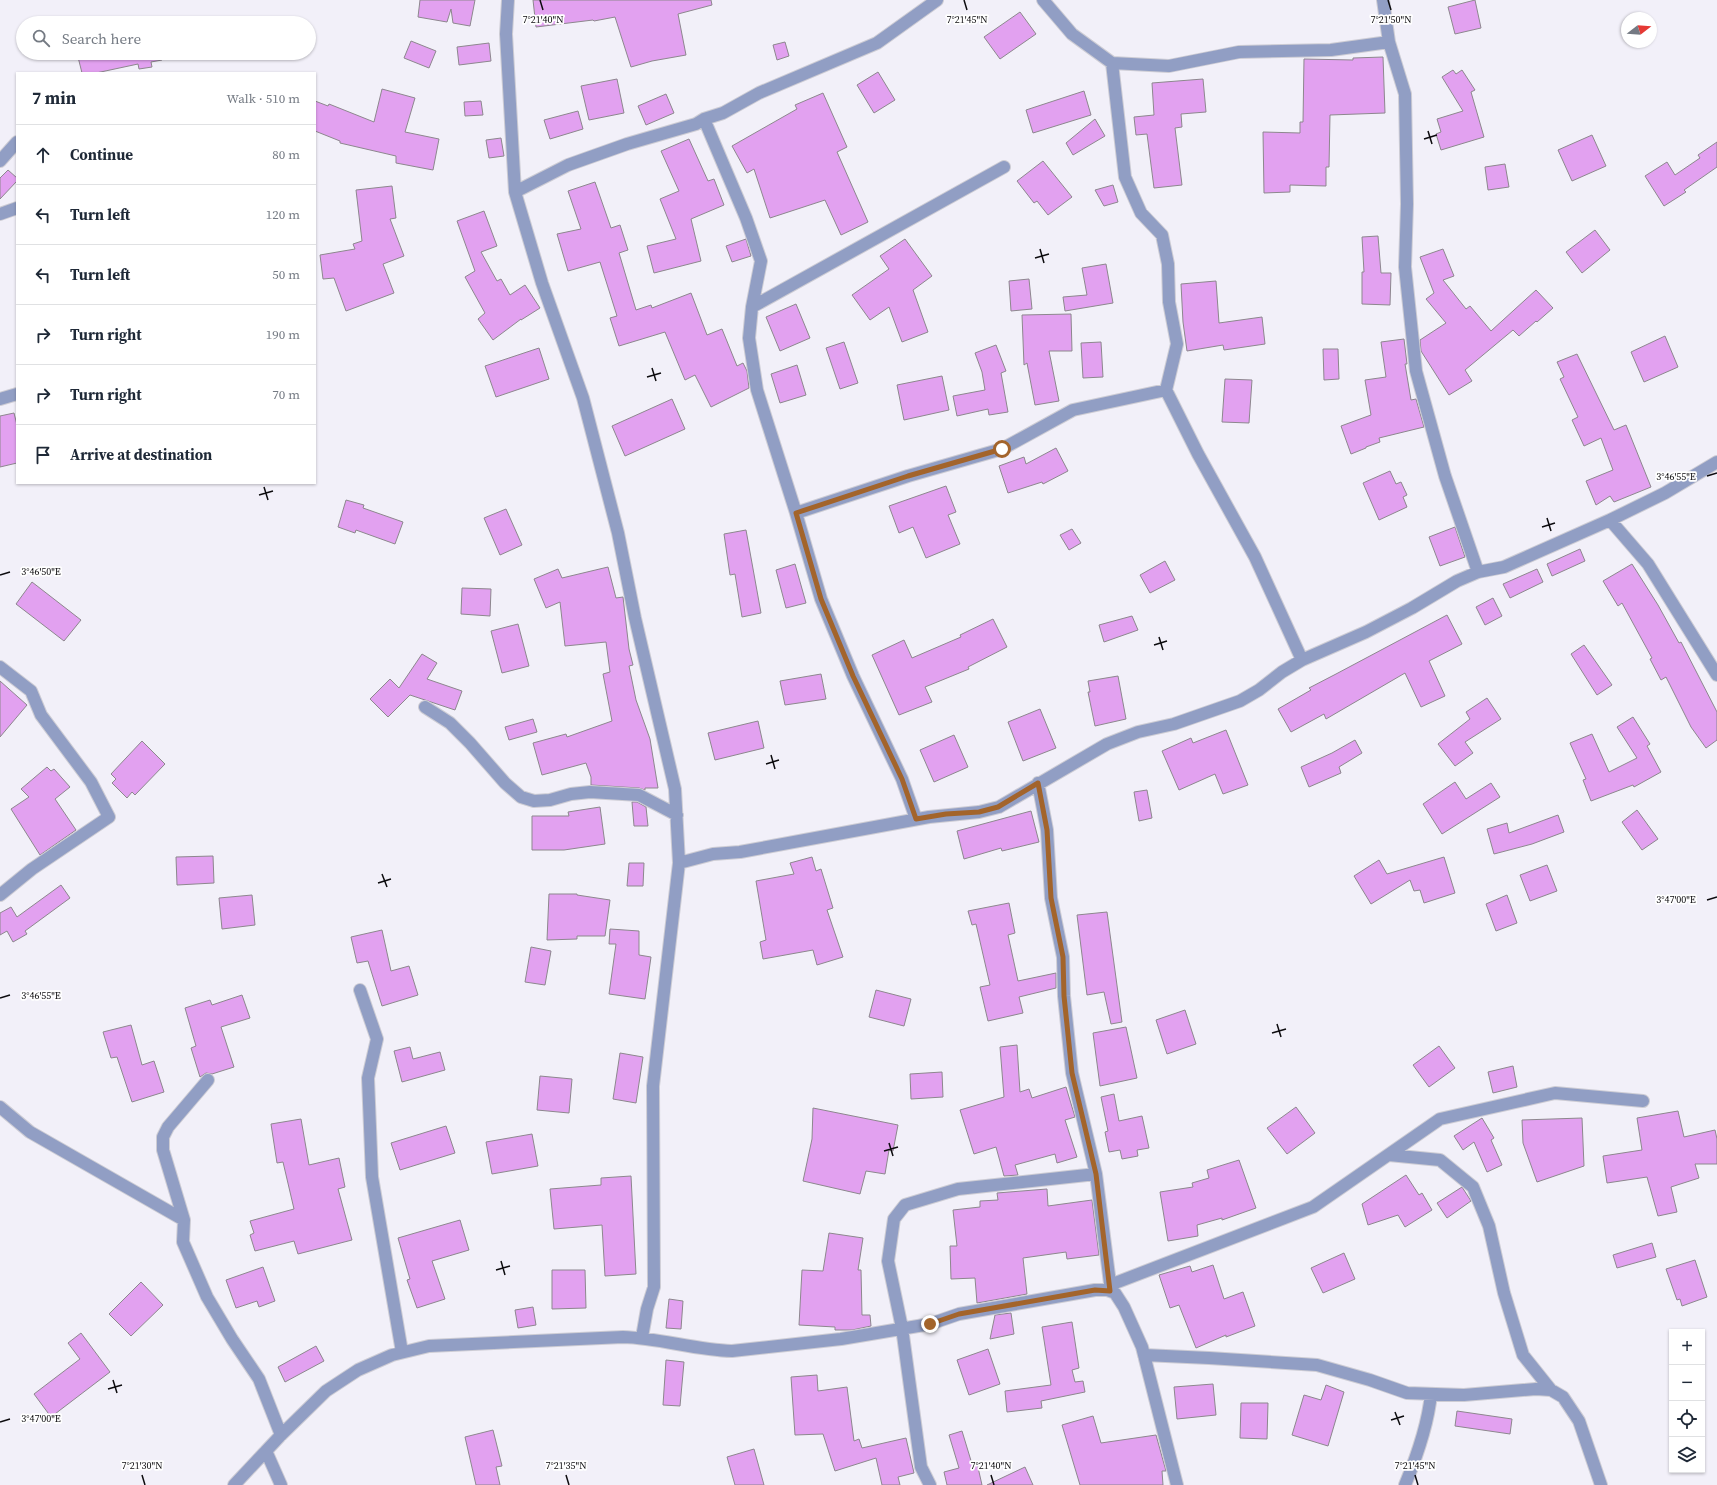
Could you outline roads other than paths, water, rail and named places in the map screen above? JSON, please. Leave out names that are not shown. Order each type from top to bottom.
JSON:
[{"type":"street","points":[[508,0],[506,34],[515,192],[542,283],[583,398],[618,533],[635,618],[674,789],[677,815],[678,863],[653,1086],[654,1287],[646,1309],[642,1338]]},
{"type":"street","points":[[515,192],[568,166],[627,144],[696,124],[704,119],[723,113],[760,93],[877,43],[937,0]]},
{"type":"street","points":[[1043,0],[1072,34],[1112,63],[1169,66],[1239,52],[1331,50],[1389,42]]},
{"type":"street","points":[[1383,0],[1389,42],[1405,94],[1407,204],[1405,267],[1416,371],[1445,476],[1478,572]]},
{"type":"street","points":[[1112,63],[1125,177],[1140,213],[1162,235],[1168,264],[1169,302],[1177,344],[1166,390],[1198,454],[1255,556],[1302,660]]},
{"type":"street","points":[[704,119],[746,218],[761,261],[752,307],[749,338],[757,390],[796,513],[821,599],[853,676],[902,779],[916,819]]},
{"type":"street","points":[[0,161],[16,143]]},
{"type":"street","points":[[752,307],[1004,167]]},
{"type":"street","points":[[0,214],[16,208]]},
{"type":"street","points":[[796,513],[908,476],[1002,449],[1073,410],[1166,390]]},
{"type":"street","points":[[0,399],[16,394]]},
{"type":"street","points":[[678,863],[713,854],[740,852],[916,819],[946,814],[979,812],[998,807],[1107,744],[1138,732],[1174,724],[1240,701],[1259,690],[1282,672],[1302,660],[1366,632],[1412,608],[1440,590],[1478,572],[1504,567],[1610,520],[1665,493],[1717,462]]},
{"type":"street","points":[[1610,520],[1648,564],[1717,675]]},
{"type":"street","points":[[0,667],[30,691],[41,714],[91,782],[109,817],[32,869],[0,895]]},
{"type":"street","points":[[425,707],[450,723],[470,743],[505,784],[521,797],[534,801],[550,800],[571,794],[590,792],[639,795],[677,815]]},
{"type":"street","points":[[1038,783],[1047,830],[1051,898],[1063,957],[1064,996],[1072,1073],[1096,1174],[1110,1288],[1124,1306],[1144,1355],[1177,1485]]},
{"type":"street","points":[[360,990],[377,1039],[368,1078],[372,1177],[402,1352]]},
{"type":"street","points":[[208,1080],[168,1127],[163,1137],[163,1150],[184,1220],[183,1242],[206,1297],[259,1379],[281,1435]]},
{"type":"street","points":[[234,1485],[281,1435],[332,1387],[358,1370],[392,1354],[428,1346],[623,1337],[642,1338],[718,1351],[732,1351],[841,1339],[930,1324],[959,1314],[1110,1288],[1313,1207],[1440,1119],[1555,1093],[1642,1101]]},
{"type":"street","points":[[0,1107],[30,1132],[184,1220]]},
{"type":"street","points":[[1389,1155],[1440,1160],[1473,1187],[1489,1226],[1504,1293],[1523,1355],[1551,1390],[1563,1397],[1579,1421],[1602,1485]]},
{"type":"street","points":[[930,1485],[921,1467],[902,1328],[888,1261],[894,1219],[905,1205],[958,1189],[1096,1174]]},
{"type":"street","points":[[1144,1355],[1317,1365],[1370,1380],[1407,1393],[1464,1395],[1536,1389],[1551,1390]]},
{"type":"street","points":[[1404,1485],[1421,1441],[1430,1410],[1431,1394]]},
{"type":"street","points":[[266,1450],[281,1485]]}]
